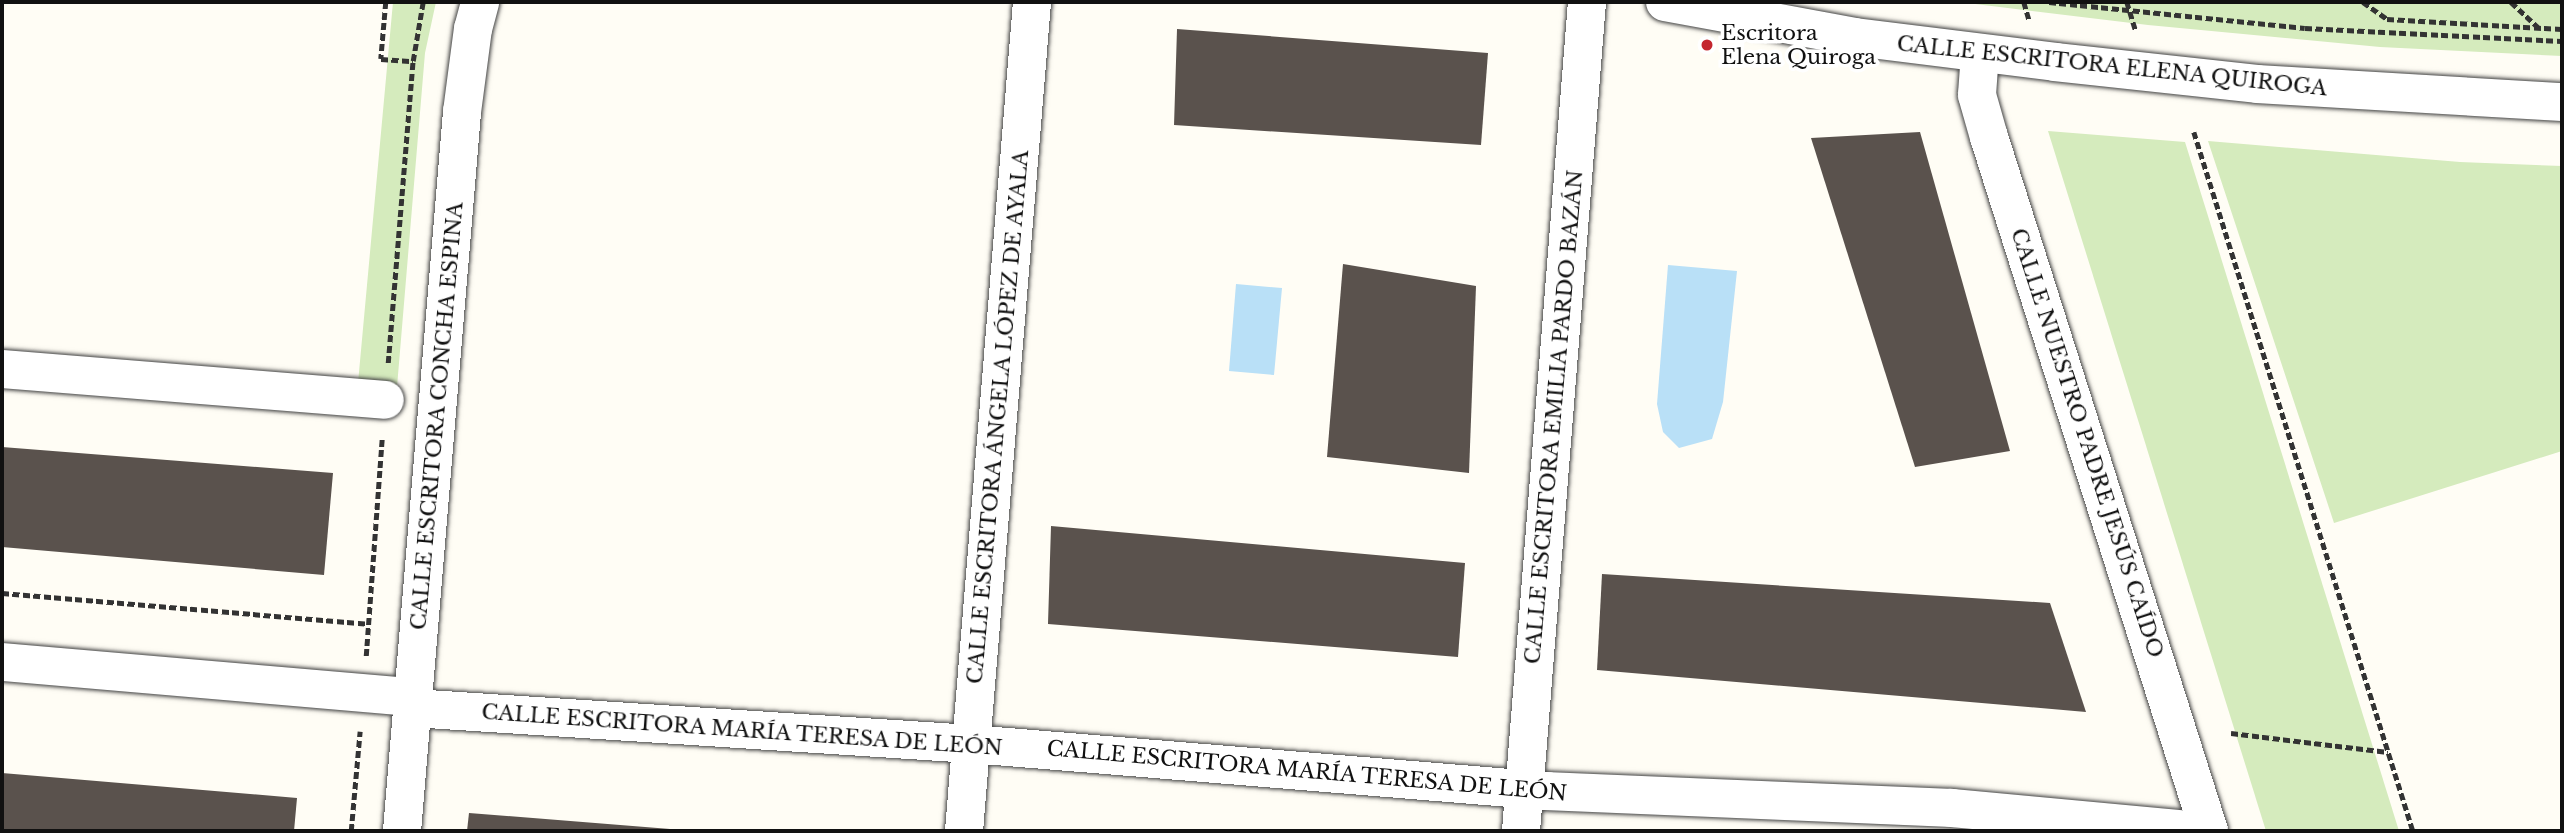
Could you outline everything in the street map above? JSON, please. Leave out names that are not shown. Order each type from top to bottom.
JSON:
[{"type":"street","name":"CALLE ESCRITORA CONCHA ESPINA","points":[[402,831],[462,112],[473,29],[480,2]]},
{"type":"street","name":"CALLE ESCRITORA ÁNGELA LÓPEZ DE AYALA","points":[[964,831],[1032,2]]},
{"type":"street","name":"CALLE ESCRITORA EMILIA PARDO BAZÁN","points":[[1521,831],[1587,2]]},
{"type":"street","name":"CALLE ESCRITORA ELENA QUIROGA","points":[[1665,2],[1855,37],[2257,85],[2562,102]]},
{"type":"street","name":"CALLE NUESTRO PADRE JESÚS CAÍDO","points":[[1980,53],[1977,95],[1989,136],[2209,831]]},
{"type":"street","points":[[2,369],[385,400]]},
{"type":"street","name":"CALLE ESCRITORA MARÍA TERESA DE LEÓN","points":[[2,662],[412,703],[971,744],[1524,789],[1952,808],[2202,831]]},
{"type":"path","points":[[386,2],[381,59],[412,61]]},
{"type":"path","points":[[2024,2],[2029,20]]},
{"type":"path","points":[[2049,2],[2305,28],[2562,41]]},
{"type":"path","points":[[2127,2],[2137,32]]},
{"type":"path","points":[[2363,2],[2387,19],[2562,29]]},
{"type":"path","points":[[2511,2],[2539,28]]},
{"type":"path","points":[[2194,132],[2413,831]]},
{"type":"path","points":[[2,593],[368,624]]},
{"type":"path","points":[[2231,733],[2388,752]]},
{"type":"green space","points":[[393,2],[436,2],[425,53],[397,387],[358,383]]},
{"type":"green space","points":[[1959,2],[2562,2],[2562,56],[2380,47],[2148,25]]},
{"type":"green space","points":[[2048,131],[2185,142],[2399,831],[2266,831]]},
{"type":"green space","points":[[2208,141],[2460,162],[2562,166],[2562,451],[2334,523]]},
{"type":"water","points":[[1668,265],[1737,271],[1723,402],[1712,439],[1679,448],[1663,432],[1657,404]]},
{"type":"water","points":[[1236,284],[1282,288],[1274,375],[1229,371]]},
{"type":"building","points":[[1177,29],[1488,53],[1481,145],[1174,125]]},
{"type":"building","points":[[1920,132],[2010,451],[1915,467],[1811,138]]},
{"type":"building","points":[[1343,264],[1476,286],[1469,473],[1327,457]]},
{"type":"building","points":[[2,447],[333,473],[324,575],[2,547]]},
{"type":"building","points":[[1051,526],[1465,563],[1458,657],[1048,624]]},
{"type":"building","points":[[1602,574],[2050,603],[2086,712],[1597,670]]},
{"type":"building","points":[[2,773],[297,798],[294,831],[2,831]]},
{"type":"building","points":[[469,813],[670,829],[670,831],[467,831]]},
{"type":"place","name":"Escritora Elena Quiroga","points":[[1707,45]]}]
